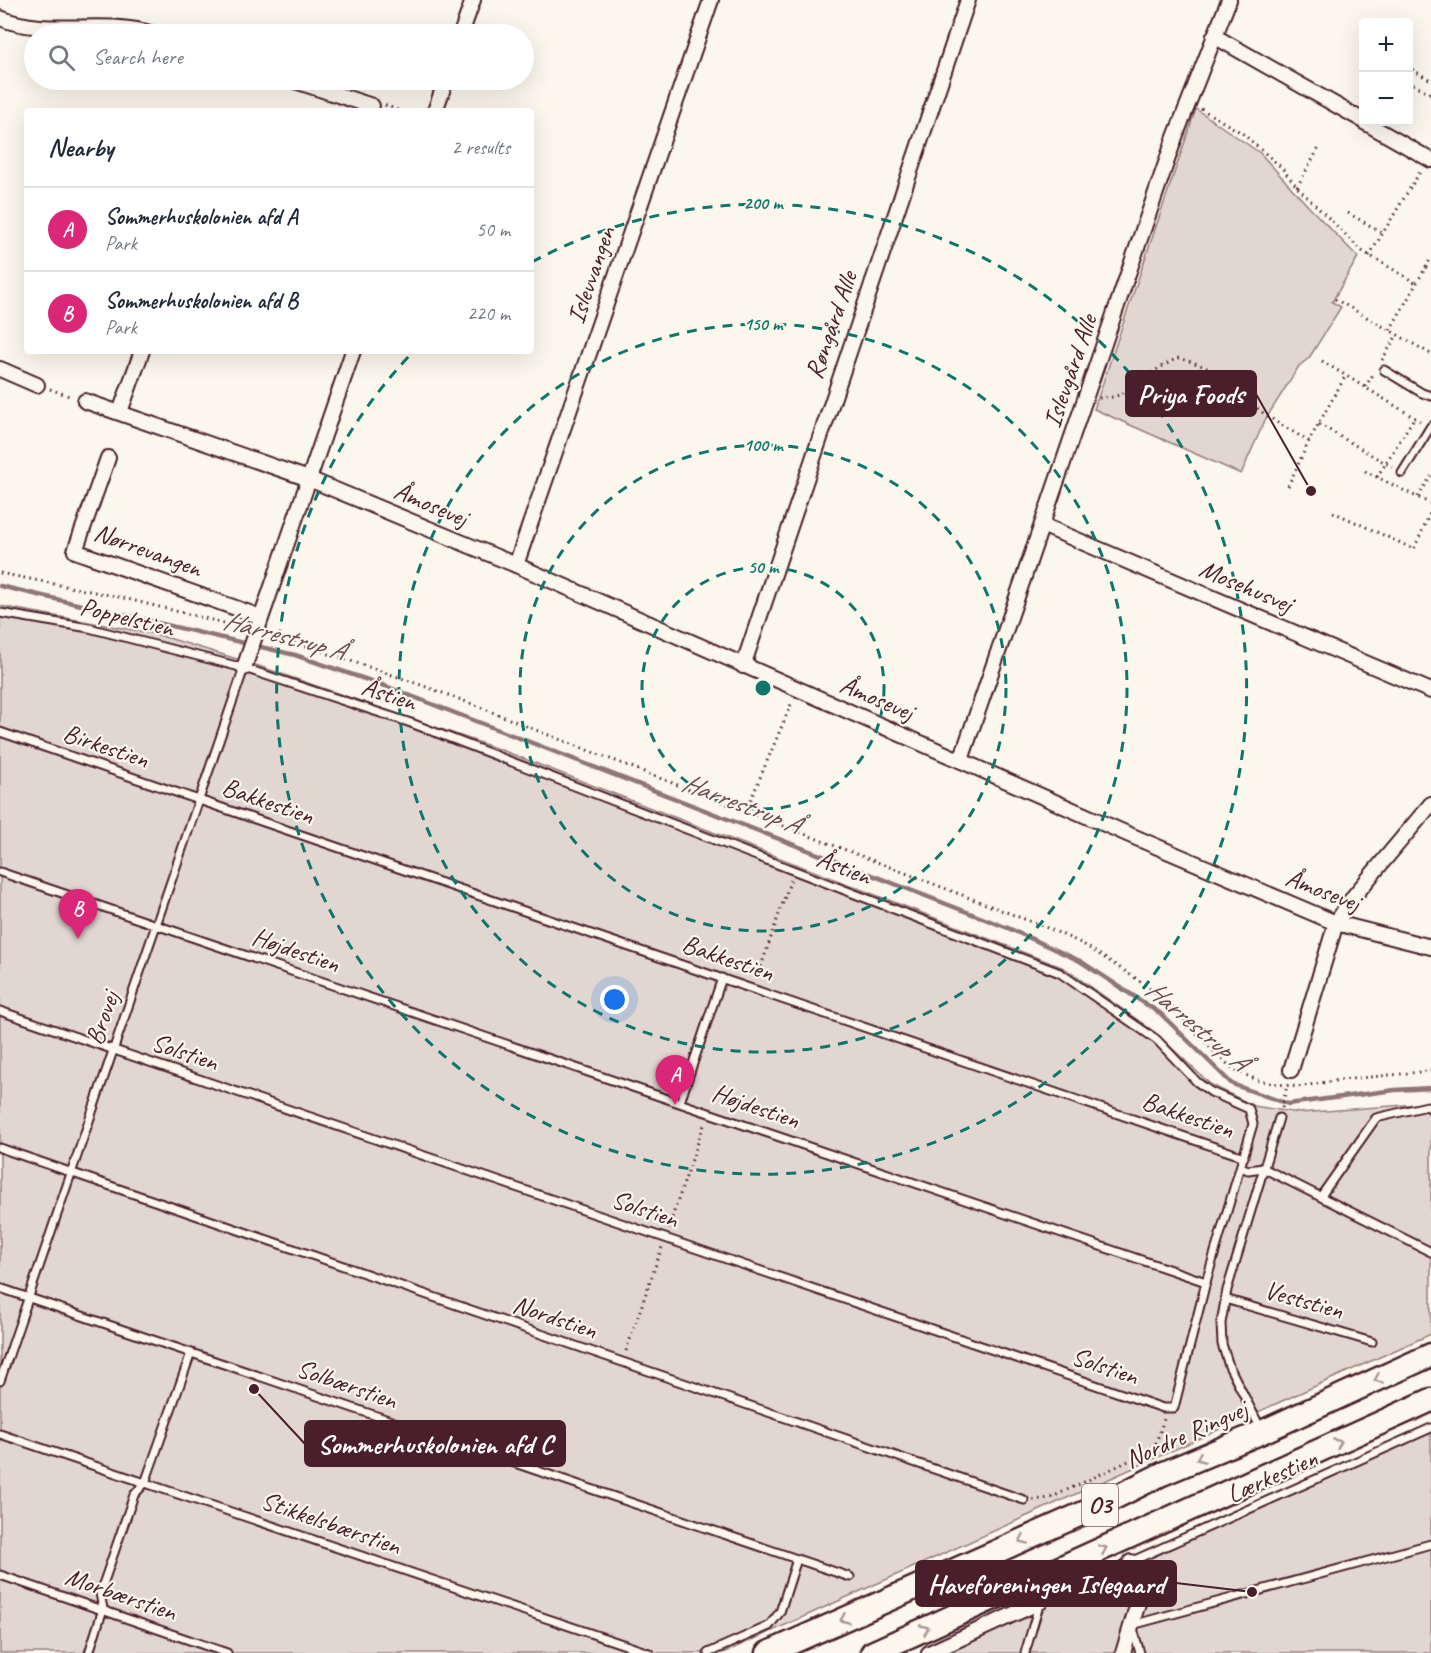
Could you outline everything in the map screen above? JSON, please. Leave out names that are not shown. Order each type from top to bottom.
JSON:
[{"type":"main road","name":"Nordre Ringvej","points":[[768,1653],[1431,1355]]},
{"type":"main road","name":"O3","points":[[872,1653],[1431,1400]]},
{"type":"street","points":[[465,24],[473,0]]},
{"type":"street","name":"Islevvangen","points":[[516,565],[711,0]]},
{"type":"street","name":"Røngård Alle","points":[[743,666],[832,396],[968,0]]},
{"type":"street","name":"Islevgård Alle","points":[[961,760],[1189,102],[1229,0]]},
{"type":"street","points":[[0,18],[8,22],[24,24]]},
{"type":"street","points":[[1214,36],[1359,119]]},
{"type":"street","points":[[323,90],[372,106]]},
{"type":"street","points":[[436,108],[442,90]]},
{"type":"street","points":[[1371,126],[1429,159]]},
{"type":"street","points":[[120,412],[141,354]]},
{"type":"street","points":[[245,666],[352,354]]},
{"type":"street","points":[[0,369],[37,385]]},
{"type":"street","points":[[85,401],[309,479]]},
{"type":"street","name":"Nørrevangen","points":[[108,458],[75,551],[261,617]]},
{"type":"street","name":"Åmosevej","points":[[309,479],[516,565],[1121,832],[1336,923],[1431,947]]},
{"type":"street","name":"Mosehusvej","points":[[1042,525],[1431,690]]},
{"type":"street","points":[[1291,1070],[1336,923],[1354,896],[1431,804]]},
{"type":"street","points":[[1123,1653],[1138,1603],[1138,1580],[1131,1562]]},
{"type":"street","points":[[929,1653],[1040,1602]]},
{"type":"lane","points":[[1384,370],[1431,396]]},
{"type":"lane","points":[[1402,473],[1431,427]]},
{"type":"lane","name":"Poppelstien","points":[[0,613],[90,628],[245,666]]},
{"type":"lane","name":"Brovej","points":[[0,1381],[245,666]]},
{"type":"lane","name":"Åstien","points":[[245,666],[411,723],[1060,974],[1156,1040],[1197,1082],[1211,1092],[1249,1109],[1253,1124],[1244,1157]]},
{"type":"lane","name":"Birkestien","points":[[0,732],[199,799]]},
{"type":"lane","name":"Bakkestien","points":[[199,799],[1244,1157]]},
{"type":"lane","name":"Højdestien","points":[[0,872],[1206,1282]]},
{"type":"lane","points":[[680,1102],[722,978]]},
{"type":"lane","name":"Solstien","points":[[0,1011],[1165,1408]]},
{"type":"lane","points":[[1321,1196],[1377,1118],[1427,1106],[1431,1109]]},
{"type":"lane","name":"Veststien","points":[[1262,1432],[1228,1366],[1222,1344],[1221,1323],[1225,1299],[1279,1118]]},
{"type":"lane","name":"Nordstien","points":[[0,1148],[1024,1500]]},
{"type":"lane","points":[[1165,1408],[1174,1408],[1206,1282],[1244,1157]]},
{"type":"lane","points":[[1241,1167],[1248,1170],[1263,1168],[1431,1252]]},
{"type":"lane","name":"Solbærstien","points":[[0,1288],[850,1577]]},
{"type":"lane","name":"Veststien","points":[[1225,1299],[1372,1342]]},
{"type":"lane","points":[[89,1653],[103,1609],[100,1593],[134,1495],[145,1483],[191,1353]]},
{"type":"lane","name":"Lærkestien","points":[[1040,1602],[1431,1428]]},
{"type":"lane","name":"Stikkelsbærstien","points":[[0,1434],[649,1653]]},
{"type":"lane","points":[[1140,1653],[1132,1625],[1431,1544]]},
{"type":"lane","points":[[708,1653],[769,1626],[780,1612],[797,1559]]},
{"type":"lane","name":"Morbærstien","points":[[0,1575],[227,1653]]},
{"type":"lane","points":[[1025,1653],[1040,1602]]},
{"type":"path","points":[[1413,70],[1431,80]]},
{"type":"path","points":[[1413,84],[1431,94]]},
{"type":"path","points":[[1189,102],[1242,134],[1281,167],[1297,187],[1362,251],[1416,283]]},
{"type":"path","points":[[1297,187],[1320,146]]},
{"type":"path","points":[[1369,256],[1429,159]]},
{"type":"path","points":[[1348,213],[1383,233]]},
{"type":"path","points":[[1390,330],[1431,258]]},
{"type":"path","points":[[1426,267],[1431,270]]},
{"type":"path","points":[[1335,299],[1431,354]]},
{"type":"path","points":[[1086,399],[1114,397],[1130,390],[1144,377],[1177,358],[1198,363],[1218,373],[1260,410],[1309,441]]},
{"type":"path","points":[[1322,361],[1431,427]]},
{"type":"path","points":[[1288,486],[1309,441],[1346,375]]},
{"type":"path","points":[[37,385],[85,401]]},
{"type":"path","points":[[1377,477],[1414,417]]},
{"type":"path","points":[[1319,424],[1402,473]]},
{"type":"path","points":[[1365,471],[1431,504]]},
{"type":"path","points":[[1418,497],[1431,476]]},
{"type":"path","points":[[1333,512],[1414,549],[1431,511]]},
{"type":"path","points":[[0,573],[119,597],[256,632],[370,666],[452,695],[1039,925],[1083,944],[1137,979],[1168,1003],[1218,1056],[1236,1071],[1260,1081],[1297,1087],[1431,1071]]},
{"type":"path","points":[[746,811],[798,690]]},
{"type":"path","points":[[753,988],[794,871]]},
{"type":"path","points":[[1279,1118],[1286,1086]]},
{"type":"path","points":[[1024,1500],[1050,1498],[1154,1449],[1165,1408]]},
{"type":"shaded area","points":[[1196,109],[1260,153],[1358,257],[1332,302],[1341,307],[1309,358],[1299,366],[1265,420],[1241,474],[1094,409]]},
{"type":"shaded area","points":[[0,606],[155,634],[250,663],[504,751],[1064,968],[1156,1033],[1210,1084],[1254,1106],[1299,1113],[1431,1103],[1431,1334],[723,1653],[0,1653]]},
{"type":"shaded area","points":[[1431,1433],[1431,1653],[935,1653]]},
{"type":"waterway","name":"Harrestrup Å","points":[[0,586],[295,655],[388,687],[1008,928],[1080,961],[1161,1014],[1232,1084],[1288,1104],[1395,1090],[1431,1088]]},
{"type":"place","name":"Priya Foods","points":[[1311,491]]},
{"type":"place","name":"Sommerhuskolonien afd B","points":[[78,939]]},
{"type":"place","name":"Sommerhuskolonien afd A","points":[[675,1105]]},
{"type":"place","name":"Sommerhuskolonien afd C","points":[[254,1389]]},
{"type":"place","name":"Haveforeningen Islegaard","points":[[1252,1592]]}]
